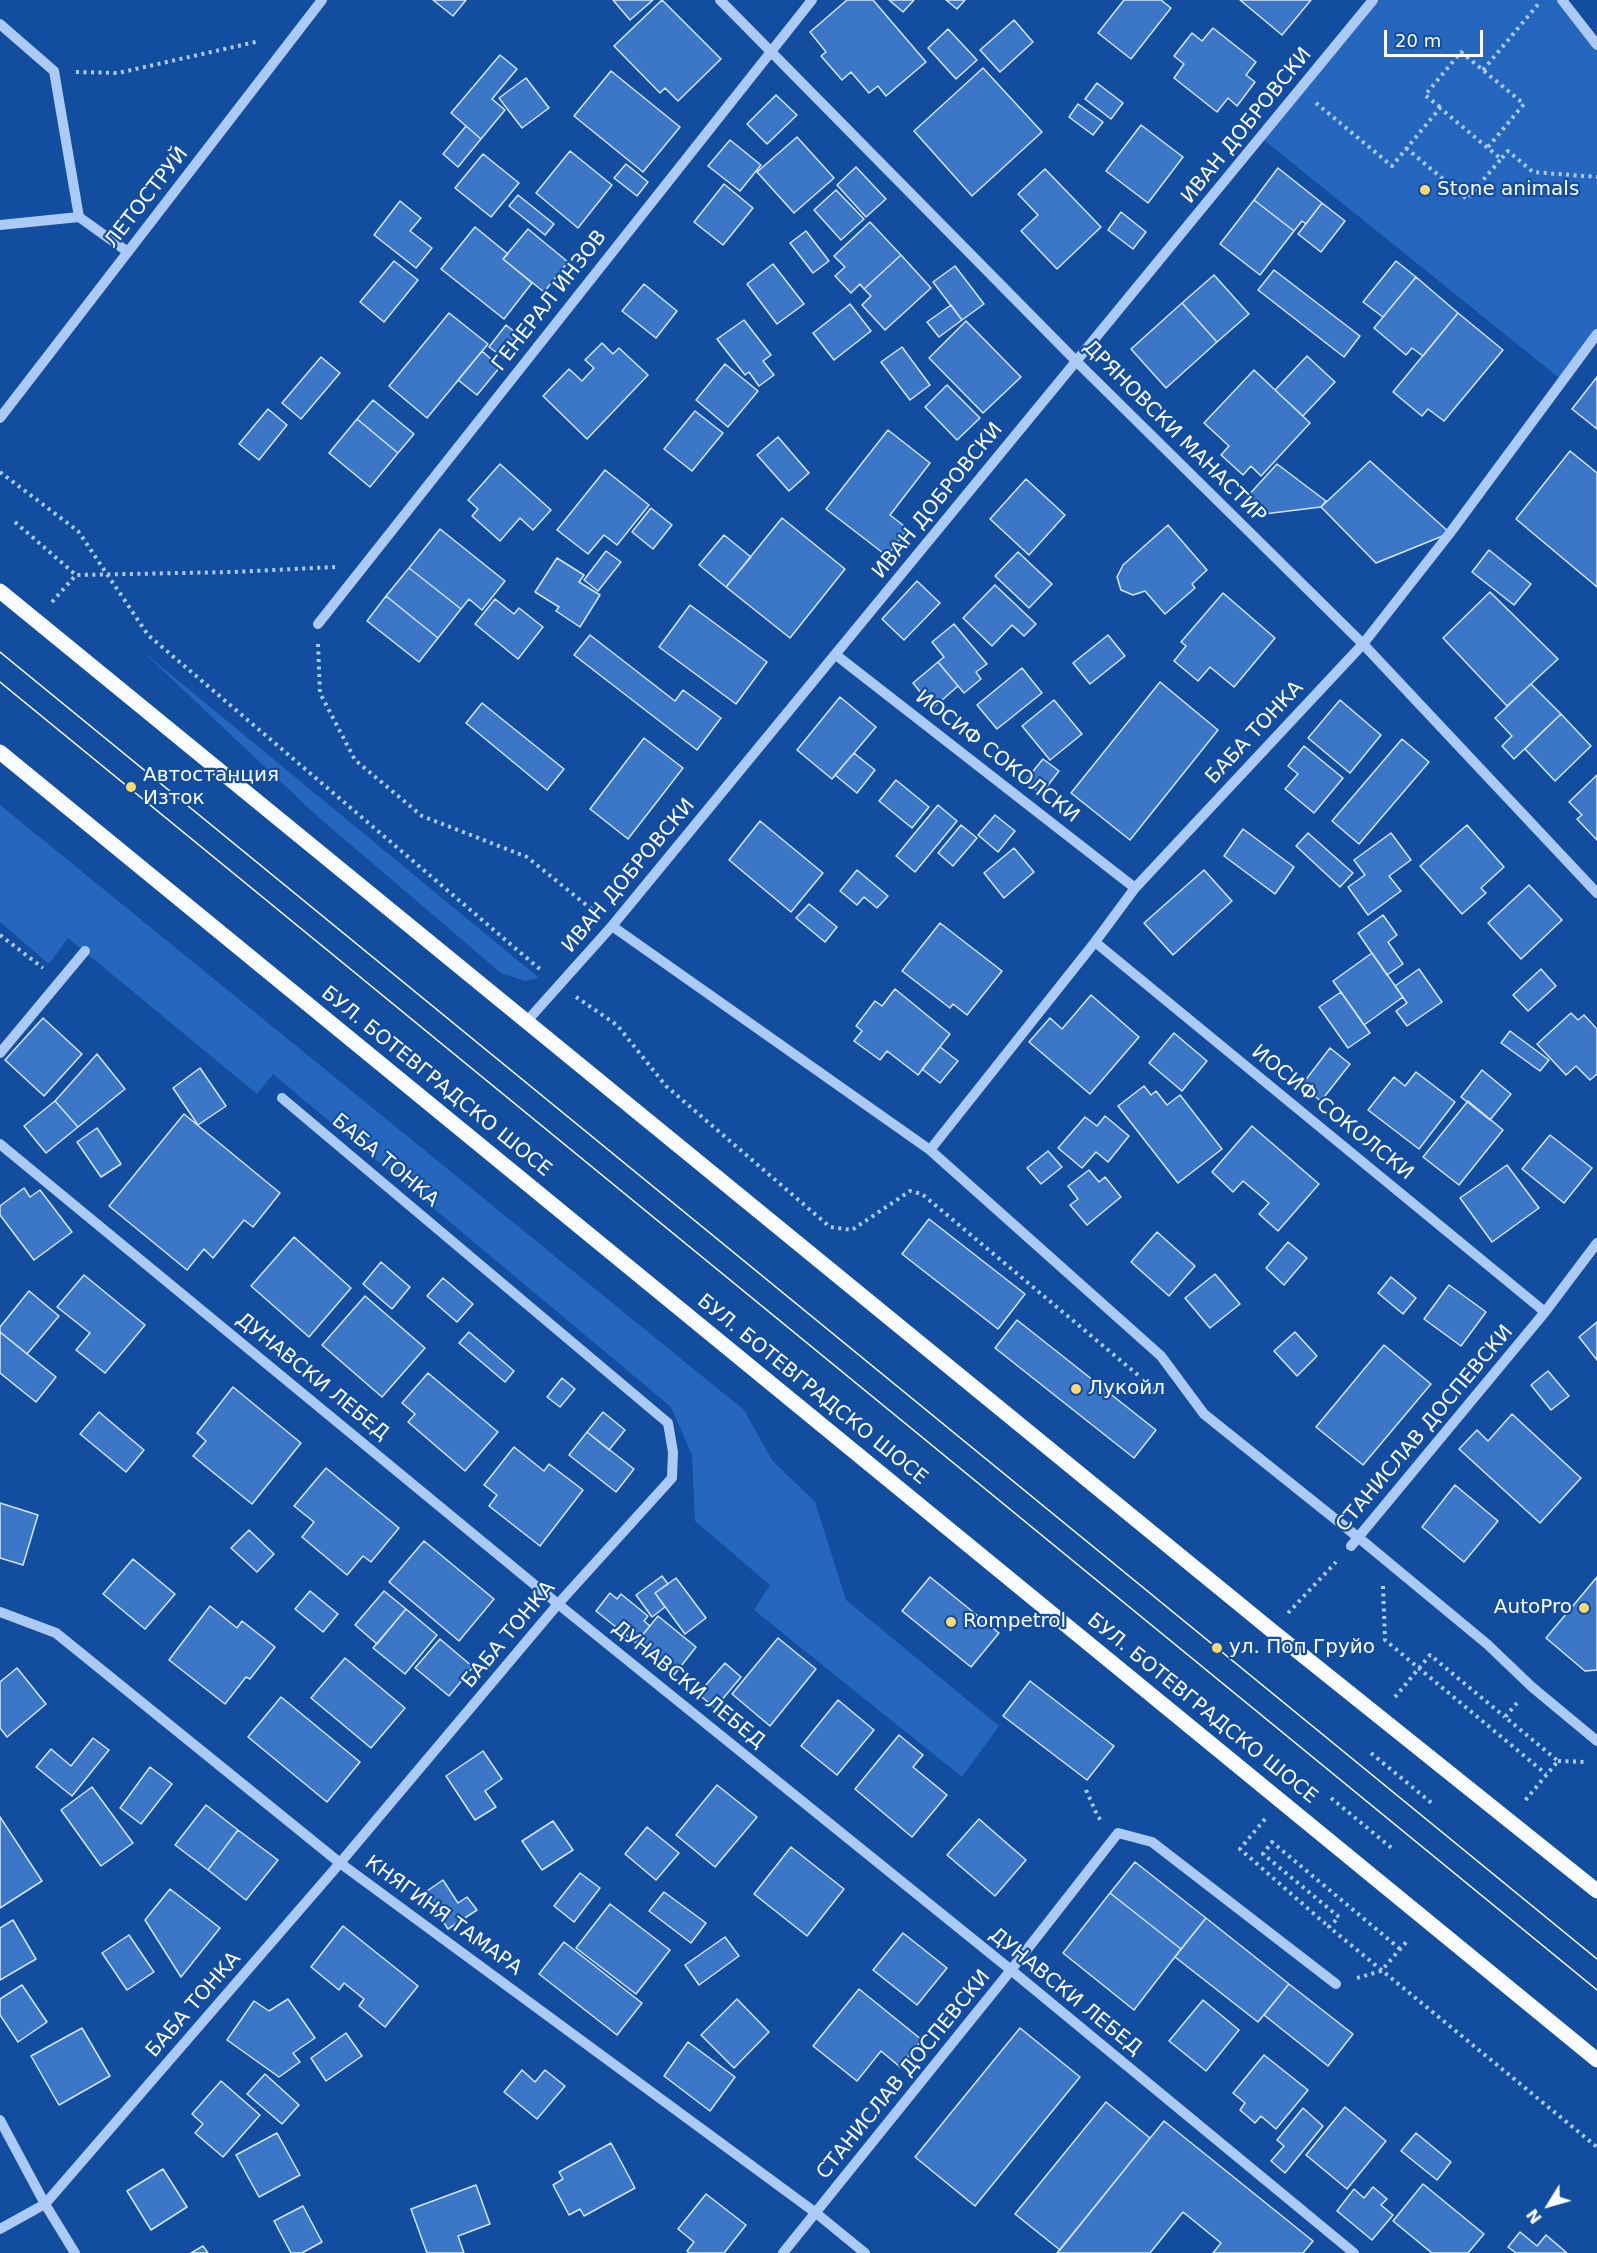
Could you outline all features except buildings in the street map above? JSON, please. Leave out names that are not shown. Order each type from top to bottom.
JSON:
[{"type":"main road","points":[[0,591],[1271,1630],[1597,1890]]},
{"type":"main road","name":"БУЛ. БОТЕВГРАДСКО ШОСЕ","points":[[0,752],[1597,2060]]},
{"type":"street","name":"ЛЕТОСТРУЙ","points":[[0,418],[322,0]]},
{"type":"street","name":"ДРЯНОВСКИ МАНАСТИР","points":[[720,0],[1077,362],[1363,644],[1597,893]]},
{"type":"street","name":"ГЕНЕРАЛ ИНЗОВ","points":[[318,624],[812,0]]},
{"type":"street","name":"ИВАН ДОБРОВСКИ","points":[[527,1021],[612,926],[1373,0]]},
{"type":"street","points":[[1562,0],[1597,45]]},
{"type":"street","points":[[0,24],[54,71],[79,217]]},
{"type":"street","points":[[0,225],[79,217],[128,252]]},
{"type":"street","name":"БАБА ТОНКА","points":[[930,1150],[1136,888],[1363,644],[1450,533],[1597,334]]},
{"type":"street","name":"ИОСИФ СОКОЛСКИ","points":[[836,655],[1136,888]]},
{"type":"street","points":[[612,926],[930,1150],[1161,1356],[1204,1414],[1346,1528],[1355,1543],[1486,1644],[1597,1741]]},
{"type":"street","name":"ИОСИФ СОКОЛСКИ","points":[[1095,942],[1545,1312]]},
{"type":"street","points":[[0,1053],[85,951]]},
{"type":"street","name":"БАБА ТОНКА","points":[[0,2229],[45,2204],[340,1863],[558,1604],[672,1478],[673,1452],[669,1423],[282,1098]]},
{"type":"street","name":"ДУНАВСКИ ЛЕБЕД","points":[[0,1144],[558,1604],[1011,1970],[1354,2253]]},
{"type":"street","name":"СТАНИСЛАВ ДОСПЕВСКИ","points":[[1355,1543],[1545,1312],[1597,1243]]},
{"type":"street","name":"КНЯГИНЯ ТАМАРА","points":[[0,1612],[56,1633],[340,1863],[816,2213],[865,2253]]},
{"type":"street","points":[[1118,1833],[1152,1842],[1336,1984]]},
{"type":"street","name":"СТАНИСЛАВ ДОСПЕВСКИ","points":[[783,2253],[1118,1833]]},
{"type":"street","points":[[0,2120],[45,2204],[75,2253]]},
{"type":"path","points":[[1483,70],[1542,0]]},
{"type":"path","points":[[54,71],[118,73],[296,34]]},
{"type":"path","points":[[1488,147],[1524,104],[1461,52],[1425,95],[1501,159]]},
{"type":"path","points":[[1300,89],[1392,166],[1440,108]]},
{"type":"path","points":[[1406,148],[1467,199],[1508,151],[1533,172],[1597,177]]},
{"type":"path","points":[[0,472],[78,531],[148,635],[559,985],[617,1025],[666,1086],[830,1227],[852,1230],[910,1191],[922,1194],[1164,1397]]},
{"type":"path","points":[[15,522],[76,575],[234,572],[364,565]]},
{"type":"path","points":[[36,621],[76,575]]},
{"type":"path","points":[[318,624],[320,693],[355,760],[422,816],[527,858],[612,926]]},
{"type":"path","points":[[0,935],[60,981]]},
{"type":"path","name":"СТАНИСЛАВ ДОСПЕВСКИ","points":[[1271,1630],[1355,1543]]},
{"type":"path","points":[[1383,1583],[1385,1640],[1546,1774]]},
{"type":"path","points":[[1380,1717],[1430,1655],[1558,1761],[1597,1763]]},
{"type":"path","points":[[1505,1717],[1532,1686]]},
{"type":"path","points":[[1371,1753],[1434,1805]]},
{"type":"path","points":[[1510,1820],[1558,1761]]},
{"type":"path","points":[[1086,1790],[1098,1817],[1118,1833]]},
{"type":"path","points":[[1330,1798],[1394,1850]]},
{"type":"path","points":[[1280,1800],[1239,1849],[1329,1928],[1597,2147]]},
{"type":"path","points":[[1329,1928],[1339,1917],[1263,1854],[1272,1842],[1401,1949]]},
{"type":"path","points":[[1336,1984],[1381,1971],[1425,1920]]},
{"type":"shaded area","points":[[1373,0],[1562,0],[1597,45],[1597,334],[1563,381],[1260,137]]},
{"type":"shaded area","points":[[141,650],[539,978],[525,981],[501,973],[317,816]]},
{"type":"shaded area","points":[[0,805],[744,1410],[772,1460],[815,1502],[846,1600],[999,1726],[962,1777],[754,1610],[770,1585],[695,1521],[692,1455],[671,1407],[273,1074],[257,1094],[68,938],[49,964],[0,922]]},
{"type":"tram line","points":[[0,652],[1597,1959]]},
{"type":"tram line","points":[[0,682],[1597,1990]]},
{"type":"place","name":"Stone animals","points":[[1425,190]]},
{"type":"place","name":"Автостанция Изток","points":[[131,787]]},
{"type":"place","name":"Лукойл","points":[[1076,1389]]},
{"type":"place","name":"AutoPro","points":[[1584,1608]]},
{"type":"place","name":"Rompetrol","points":[[951,1622]]},
{"type":"place","name":"ул. Поп Груйо","points":[[1217,1648]]}]
